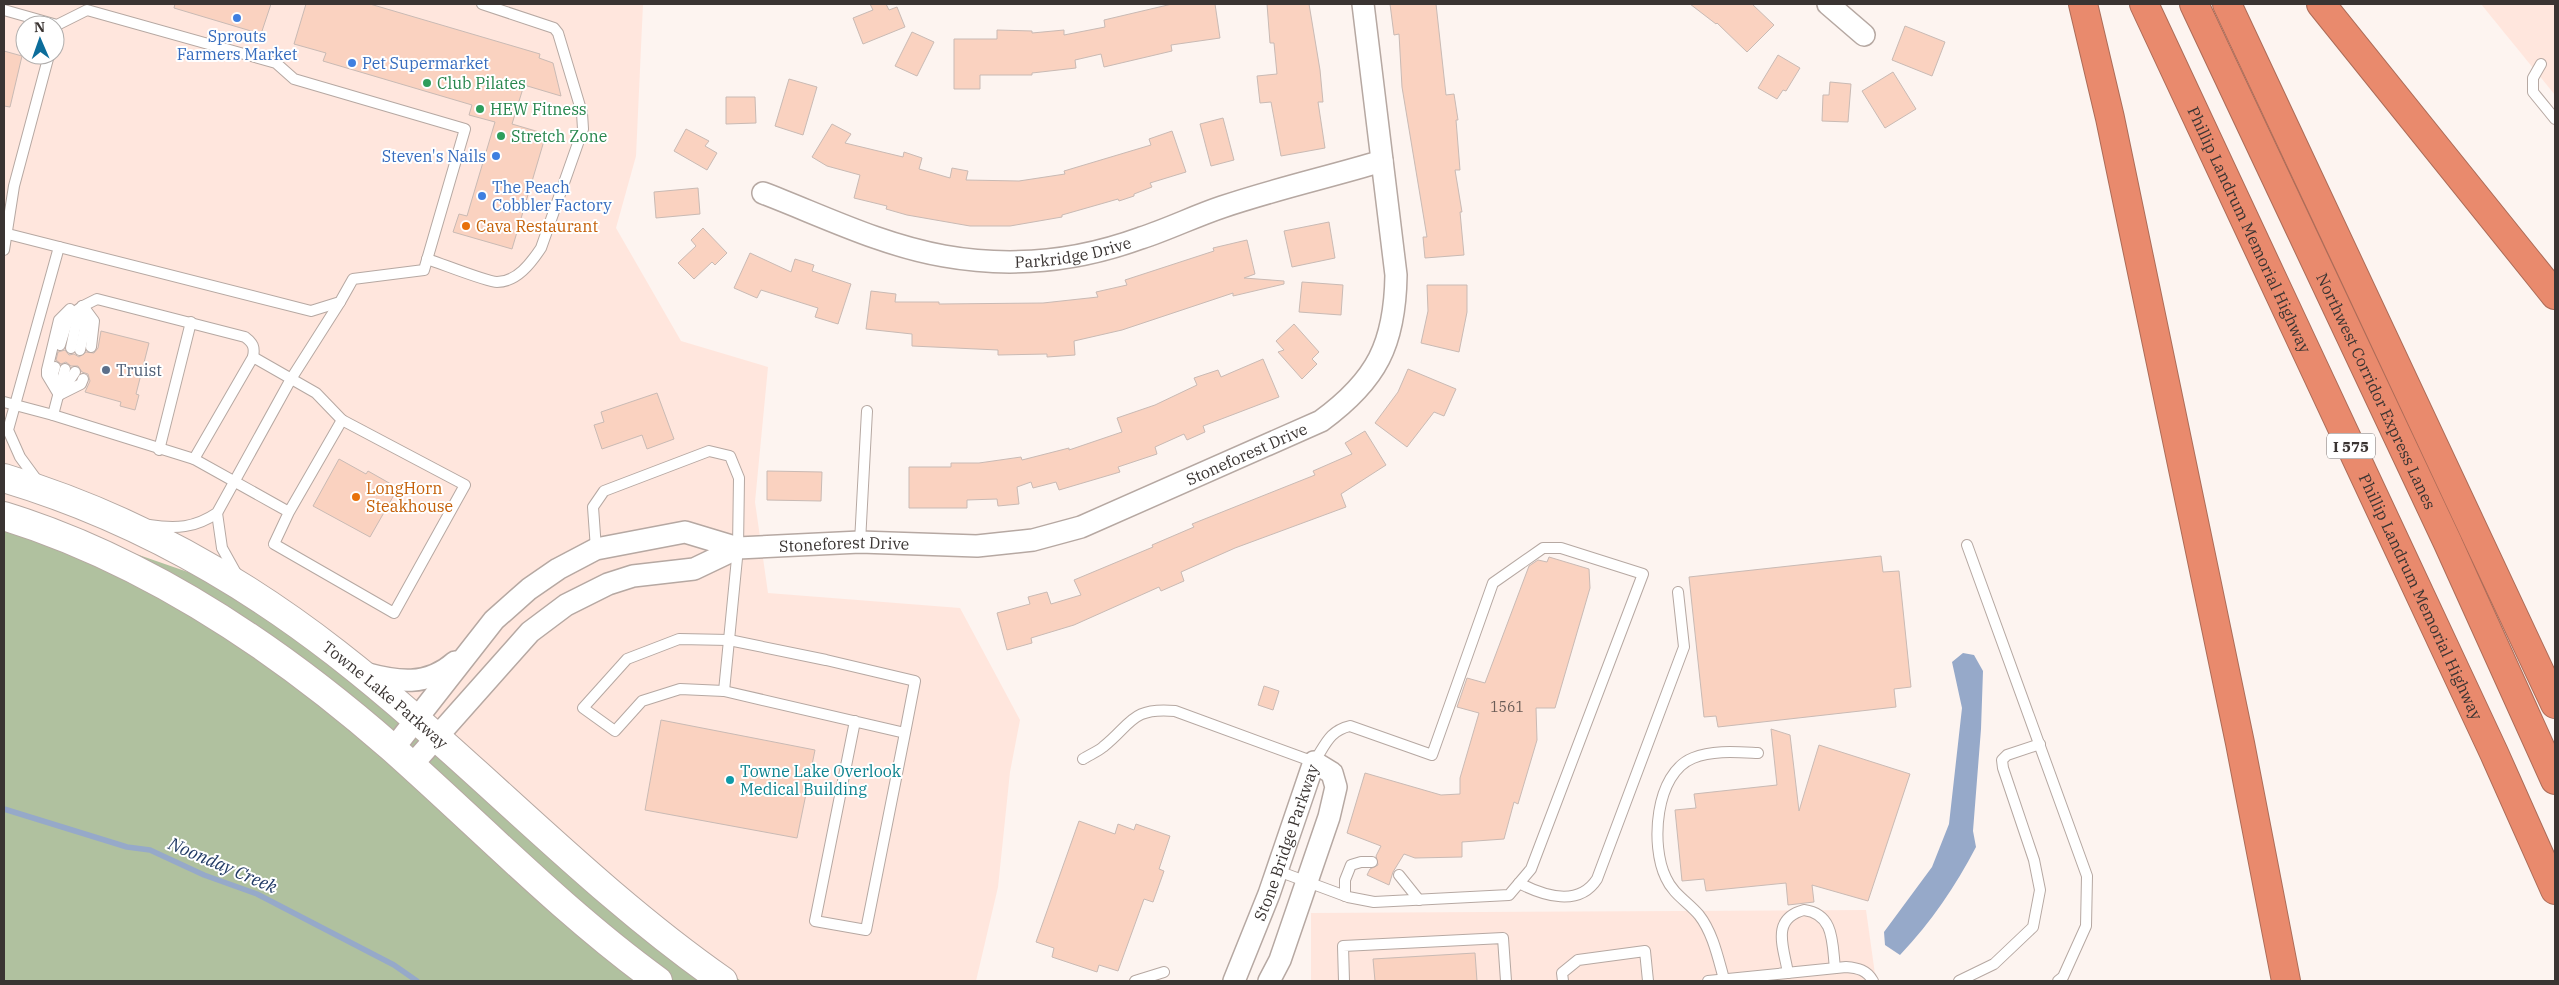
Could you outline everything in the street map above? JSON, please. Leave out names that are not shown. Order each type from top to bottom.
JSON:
[{"type":"highway","points":[[2083,4],[2112,128],[2240,743],[2286,981]]},
{"type":"highway","name":"Phillip Landrum Memorial Highway","points":[[2144,4],[2490,744],[2555,890]]},
{"type":"highway","name":"Northwest Corridor Express Lanes","points":[[2194,4],[2447,541],[2555,780]]},
{"type":"highway","points":[[2227,4],[2555,704]]},
{"type":"highway","points":[[2321,4],[2555,295]]},
{"type":"main road","name":"Towne Lake Parkway","points":[[4,478],[120,522],[190,557],[287,616],[426,729],[624,906],[677,949],[723,981]]},
{"type":"main road","points":[[4,516],[67,539],[146,576],[212,613],[314,684],[402,758],[594,931],[658,981]]},
{"type":"street","name":"Stoneforest Drive","points":[[426,729],[468,651],[494,620],[530,589],[558,569],[596,549],[685,532],[738,548],[860,542],[977,546],[1033,540],[1072,530],[1322,421],[1344,404],[1364,384],[1379,360],[1390,334],[1395,306],[1396,275],[1363,4]]},
{"type":"street","points":[[1828,4],[1864,34]]},
{"type":"street","name":"Parkridge Drive","points":[[763,193],[863,233],[917,250],[973,260],[1029,261],[1076,256],[1112,248],[1220,207],[1382,161]]},
{"type":"street","name":"Stoneforest Drive","points":[[402,758],[426,729],[530,632],[566,606],[608,584],[633,576],[694,569],[738,548]]},
{"type":"street","points":[[357,671],[388,680],[419,681],[432,678],[451,666],[468,651]]},
{"type":"street","name":"Stone Bridge Parkway","points":[[1234,981],[1278,872],[1314,762],[1332,773],[1336,787],[1329,817],[1280,960],[1269,981]]},
{"type":"lane","points":[[427,259],[497,282],[519,275],[531,263],[541,248],[583,129],[582,114],[558,33],[554,28],[482,4]]},
{"type":"lane","points":[[4,10],[18,15]]},
{"type":"lane","points":[[65,23],[87,10],[276,63],[294,79],[465,129],[424,270],[353,279],[291,379],[217,513],[205,521],[186,528],[120,522]]},
{"type":"lane","points":[[2541,64],[2533,78],[2533,92],[2555,119]]},
{"type":"lane","points":[[4,250],[9,185],[46,65]]},
{"type":"lane","points":[[6,234],[311,311],[340,302]]},
{"type":"lane","points":[[55,496],[30,472],[6,431],[9,403],[59,247]]},
{"type":"lane","points":[[59,395],[47,375],[59,320],[70,308],[83,306],[98,299],[245,337],[252,343],[253,357],[194,459]]},
{"type":"lane","points":[[83,306],[94,320],[75,348],[77,319],[83,306]]},
{"type":"lane","points":[[159,450],[191,322]]},
{"type":"lane","points":[[253,357],[316,393],[342,420],[465,485],[394,613],[274,544],[289,512],[342,420]]},
{"type":"lane","points":[[53,415],[59,395],[69,372],[81,384],[59,395]]},
{"type":"lane","points":[[9,403],[53,415],[159,450],[194,459],[289,512]]},
{"type":"lane","points":[[860,542],[868,411]]},
{"type":"lane","points":[[596,549],[593,507],[604,491],[709,451],[730,456],[739,478],[738,548],[724,691]]},
{"type":"lane","points":[[217,513],[222,548],[245,589]]},
{"type":"lane","points":[[1967,545],[2086,876],[2086,926],[2063,977],[2058,981]]},
{"type":"lane","points":[[1083,759],[1103,748],[1127,723],[1144,712],[1157,709],[1175,711],[1314,762],[1332,733],[1338,728],[1350,726],[1432,755],[1493,583],[1543,548],[1560,548],[1643,574],[1531,869],[1509,895],[1374,902],[1345,896],[1278,872]]},
{"type":"lane","points":[[1519,883],[1536,892],[1576,896],[1591,889],[1597,879],[1684,647],[1678,592]]},
{"type":"lane","points":[[855,721],[815,921],[866,930],[916,681],[729,640],[679,639],[627,659],[582,708],[615,731],[642,701],[680,689],[724,691],[855,721],[905,733]]},
{"type":"lane","points":[[1959,981],[1994,964],[2033,927],[2040,890],[2034,860],[2002,768],[2002,760],[2007,755],[2040,744]]},
{"type":"lane","points":[[1724,980],[1712,941],[1699,916],[1671,888],[1666,879],[1656,842],[1656,829],[1668,786],[1681,765],[1704,754],[1721,752],[1758,753]]},
{"type":"lane","points":[[1345,896],[1344,880],[1351,866],[1361,862],[1372,862]]},
{"type":"lane","points":[[1399,875],[1419,900]]},
{"type":"lane","points":[[1784,976],[1781,932],[1788,918],[1804,910],[1820,915],[1826,921],[1830,929],[1835,968]]},
{"type":"lane","points":[[1344,981],[1344,946],[1503,938],[1506,981]]},
{"type":"lane","points":[[1563,981],[1562,973],[1578,960],[1645,951],[1648,981]]},
{"type":"lane","points":[[1708,981],[1784,976],[1835,968],[1859,968],[1869,975],[1873,981]]},
{"type":"lane","points":[[1135,981],[1164,972]]},
{"type":"shaded area","points":[[4,4],[643,4],[636,156],[616,228],[681,341],[768,367],[755,502],[768,593],[960,608],[1020,720],[1010,772],[998,887],[976,981],[741,981],[655,917],[4,515]]},
{"type":"shaded area","points":[[2481,4],[2555,4],[2555,95]]},
{"type":"shaded area","points":[[1866,910],[1876,981],[1311,981],[1311,913]]},
{"type":"green space","points":[[4,515],[41,521],[208,579],[412,709],[655,917],[741,981],[4,981]]},
{"type":"water","points":[[1963,653],[1974,655],[1983,671],[1981,729],[1973,831],[1976,847],[1942,903],[1900,955],[1885,945],[1884,932],[1932,867],[1949,824],[1962,708],[1952,662]]},
{"type":"building","name":"Sprouts Farmers Market","points":[[175,4],[271,4],[261,34],[174,8]]},
{"type":"building","points":[[306,4],[370,4],[540,54],[539,58],[553,63],[561,96],[524,85],[512,124],[546,134],[512,249],[453,232],[459,214],[467,216],[495,122],[469,115],[472,105],[323,61],[326,53],[294,44]]},
{"type":"building","points":[[870,4],[886,4],[889,10],[897,7],[905,27],[863,44],[853,18],[873,10]]},
{"type":"building","points":[[1172,4],[1215,4],[1220,38],[1171,45],[1172,51],[1104,67],[1101,54],[1075,60],[1076,68],[1032,73],[1032,75],[980,75],[980,89],[954,89],[954,39],[997,39],[997,30],[1032,31],[1032,33],[1064,30],[1064,35],[1105,27],[1104,20]]},
{"type":"building","points":[[1267,4],[1309,4],[1320,70],[1323,102],[1318,102],[1325,148],[1281,156],[1271,102],[1260,103],[1257,76],[1277,74],[1274,43],[1270,43]]},
{"type":"building","points":[[1390,4],[1436,4],[1446,95],[1454,94],[1458,120],[1456,120],[1460,170],[1455,170],[1462,212],[1460,212],[1464,255],[1425,258],[1423,237],[1427,237],[1402,87],[1399,34],[1394,35]]},
{"type":"building","points":[[1690,4],[1752,4],[1774,25],[1747,52],[1717,23]]},
{"type":"building","points":[[1905,26],[1945,42],[1932,76],[1892,60]]},
{"type":"building","points":[[912,32],[934,42],[917,76],[895,66]]},
{"type":"building","points":[[4,51],[15,54],[15,65],[20,65],[10,107],[4,106]]},
{"type":"building","points":[[1778,55],[1800,68],[1786,91],[1783,90],[1777,99],[1758,88]]},
{"type":"building","points":[[1893,72],[1916,109],[1885,128],[1862,91]]},
{"type":"building","points":[[789,79],[817,87],[803,135],[775,126]]},
{"type":"building","points":[[1830,82],[1851,84],[1848,122],[1822,121],[1823,95],[1829,95]]},
{"type":"building","points":[[726,97],[755,97],[756,123],[726,124]]},
{"type":"building","points":[[1223,118],[1234,160],[1211,166],[1200,124]]},
{"type":"building","points":[[832,124],[851,134],[845,143],[903,157],[904,152],[922,158],[919,169],[950,178],[952,168],[968,171],[966,180],[1019,181],[1065,174],[1064,171],[1151,145],[1149,139],[1172,131],[1186,172],[1150,183],[1152,187],[1134,194],[1134,196],[1062,215],[1062,217],[1010,226],[970,226],[907,215],[886,209],[887,206],[854,198],[860,175],[827,166],[812,157]]},
{"type":"building","points":[[686,129],[709,141],[705,146],[717,153],[707,170],[674,151]]},
{"type":"building","points":[[698,188],[700,214],[656,218],[654,192]]},
{"type":"building","points":[[1329,222],[1335,258],[1292,267],[1284,231]]},
{"type":"building","points":[[703,228],[727,253],[715,265],[712,262],[694,279],[678,263],[696,246],[691,240]]},
{"type":"building","points":[[1247,240],[1255,274],[1244,278],[1284,281],[1284,284],[1233,296],[1233,293],[1122,330],[1074,341],[1075,355],[1047,357],[1047,354],[998,355],[998,350],[912,346],[912,334],[866,329],[871,291],[896,294],[895,302],[939,302],[939,304],[1043,303],[1098,297],[1096,292],[1127,285],[1125,280],[1214,251],[1213,248]]},
{"type":"building","points":[[750,253],[791,272],[795,259],[814,265],[812,271],[851,284],[838,324],[815,317],[818,308],[761,290],[757,298],[734,288]]},
{"type":"building","points":[[1302,282],[1343,285],[1341,315],[1299,312]]},
{"type":"building","points":[[1427,285],[1467,285],[1467,312],[1459,352],[1421,343],[1428,311]]},
{"type":"building","points":[[1294,324],[1319,352],[1312,359],[1317,364],[1302,379],[1278,352],[1284,350],[1276,341]]},
{"type":"building","name":"Truist","points":[[101,331],[149,343],[136,394],[139,395],[135,410],[120,406],[121,402],[85,392],[90,381],[88,374],[82,372],[78,366],[71,366],[66,362],[61,364],[56,360],[58,352],[65,350],[69,355],[74,354],[79,357],[86,352],[94,353],[98,348]]},
{"type":"building","points":[[1263,359],[1279,397],[1203,426],[1205,432],[1187,440],[1184,434],[1155,447],[1157,454],[1118,467],[1120,472],[1059,490],[1056,482],[1033,488],[1031,482],[1017,487],[1019,504],[998,506],[997,499],[967,500],[967,508],[909,508],[909,467],[951,467],[951,463],[979,463],[1021,457],[1022,460],[1069,448],[1069,450],[1122,432],[1117,418],[1155,405],[1197,385],[1194,378],[1218,370],[1221,377]]},
{"type":"building","points":[[1408,369],[1456,389],[1444,416],[1434,412],[1407,447],[1375,423],[1398,392]]},
{"type":"building","points":[[657,393],[674,439],[647,449],[642,435],[602,449],[594,425],[604,422],[601,412]]},
{"type":"building","points":[[1365,431],[1386,465],[1341,494],[1346,507],[1235,548],[1181,572],[1184,581],[1161,591],[1159,587],[1074,625],[1031,638],[1032,643],[1007,650],[997,613],[1030,604],[1028,597],[1047,592],[1051,604],[1081,595],[1074,580],[1153,547],[1152,545],[1194,527],[1192,524],[1315,475],[1313,471],[1352,454],[1345,443]]},
{"type":"building","name":"LongHorn Steakhouse","points":[[339,459],[366,474],[368,471],[398,488],[370,537],[313,506]]},
{"type":"building","points":[[767,471],[822,472],[821,501],[767,500]]},
{"type":"building","points":[[1881,556],[1883,572],[1899,571],[1911,687],[1894,689],[1896,707],[1718,727],[1716,716],[1704,717],[1689,577]]},
{"type":"building","points":[[1549,557],[1589,569],[1590,588],[1555,708],[1536,708],[1537,740],[1518,804],[1514,802],[1504,839],[1462,842],[1462,857],[1415,858],[1404,854],[1393,872],[1389,885],[1367,875],[1370,869],[1378,865],[1376,856],[1381,846],[1347,833],[1365,773],[1441,795],[1460,794],[1460,778],[1479,713],[1457,707],[1467,678],[1485,683],[1529,566],[1538,560],[1547,562]]},
{"type":"building","points":[[1264,686],[1279,691],[1273,710],[1258,705]]},
{"type":"building","name":"Towne Lake Overlook Medical Building","points":[[661,720],[815,750],[797,838],[645,810]]},
{"type":"building","points":[[1771,729],[1790,735],[1799,811],[1819,745],[1910,774],[1868,901],[1812,885],[1814,902],[1788,905],[1786,883],[1706,891],[1704,879],[1682,881],[1675,810],[1696,808],[1694,794],[1777,785]]},
{"type":"building","points":[[1079,821],[1115,834],[1118,824],[1134,830],[1136,824],[1170,836],[1159,869],[1164,871],[1153,902],[1144,899],[1118,971],[1099,965],[1097,972],[1052,957],[1054,948],[1036,942]]},
{"type":"building","points":[[1475,953],[1477,981],[1375,981],[1373,959]]},
{"type":"waterway","name":"Noonday Creek","points":[[4,809],[127,847],[150,850],[204,875],[257,894],[394,965],[417,981]]},
{"type":"place","name":"Sprouts Farmers Market","points":[[237,18]]},
{"type":"place","name":"Pet Supermarket","points":[[352,63]]},
{"type":"place","name":"Club Pilates","points":[[427,83]]},
{"type":"place","name":"HEW Fitness","points":[[480,109]]},
{"type":"place","name":"Stretch Zone","points":[[501,136]]},
{"type":"place","name":"Steven's Nails","points":[[496,156]]},
{"type":"place","name":"The Peach Cobbler Factory","points":[[482,196]]},
{"type":"place","name":"Cava Restaurant","points":[[466,226]]},
{"type":"place","name":"Truist","points":[[106,370]]},
{"type":"place","name":"LongHorn Steakhouse","points":[[356,497]]},
{"type":"place","name":"Towne Lake Overlook Medical Building","points":[[730,780]]}]
